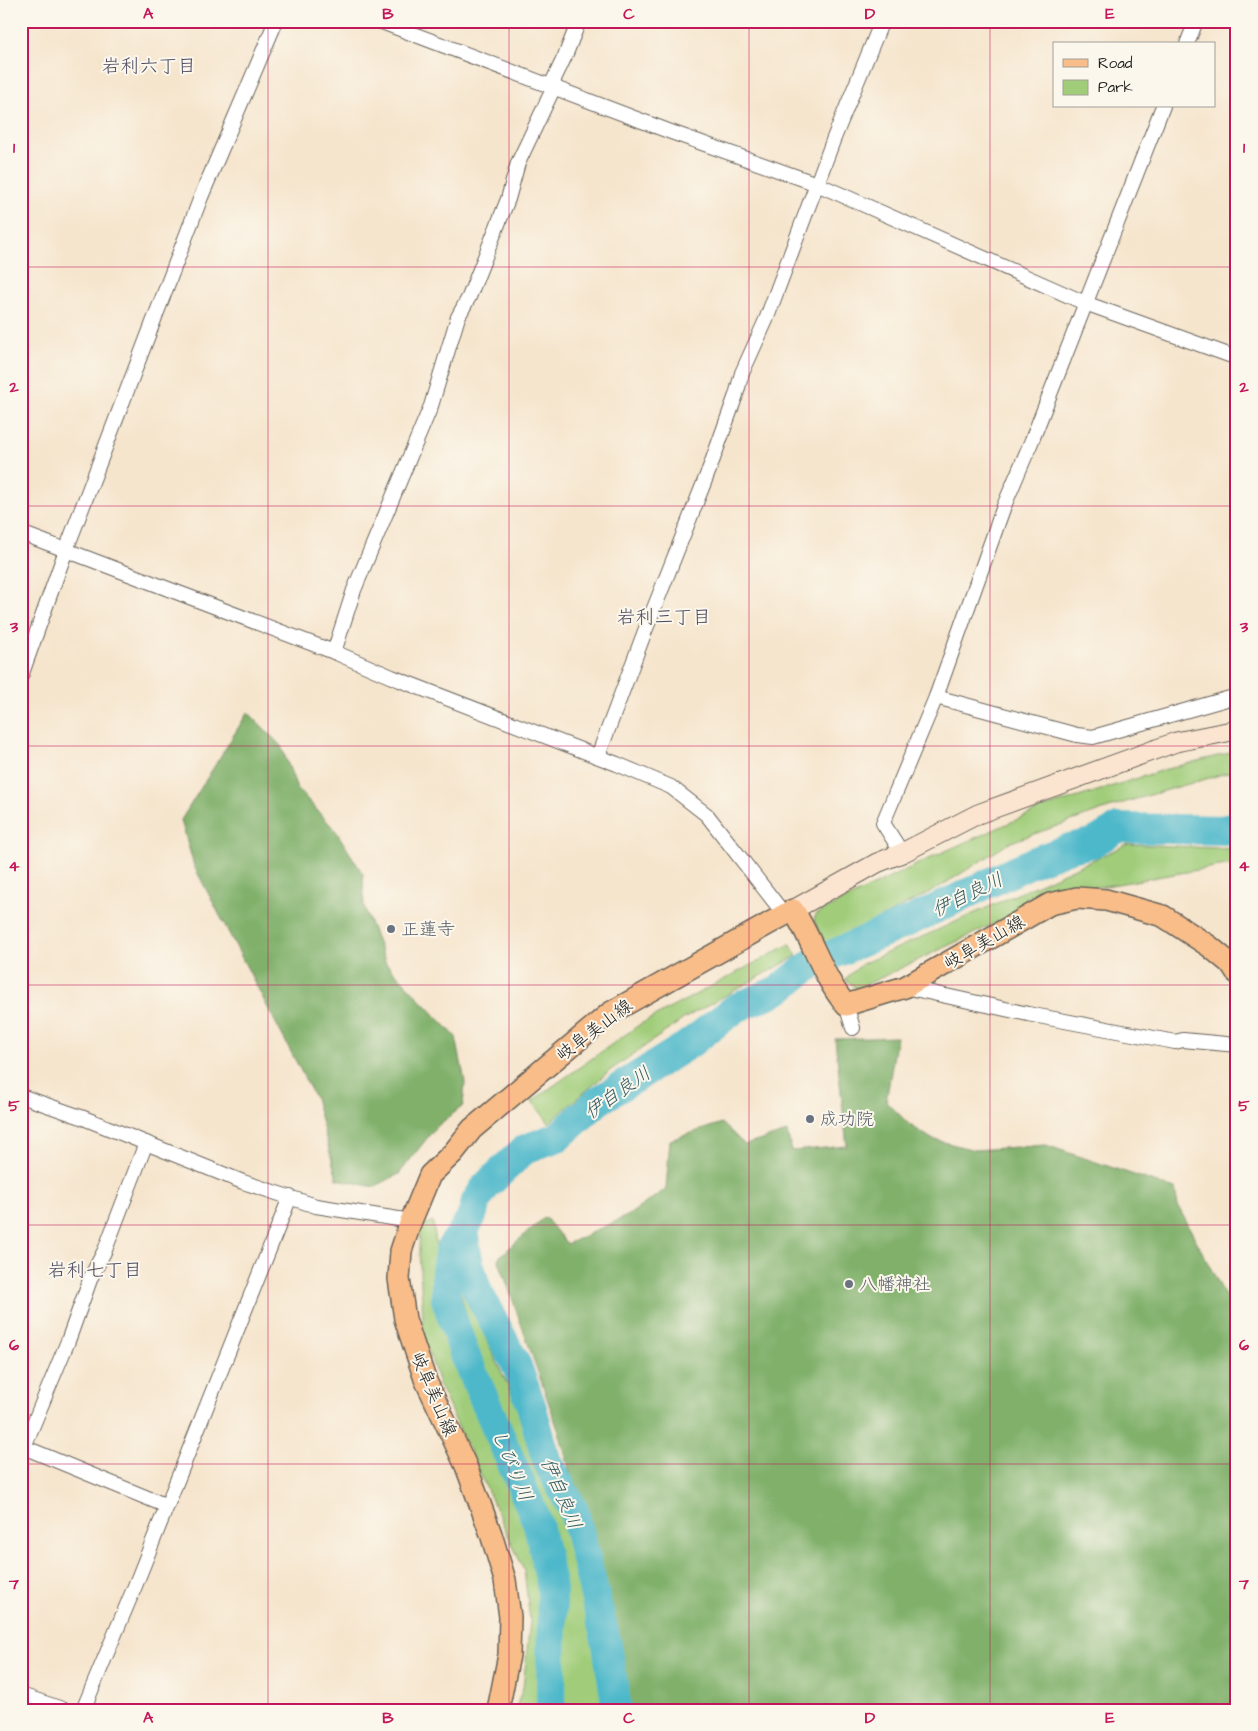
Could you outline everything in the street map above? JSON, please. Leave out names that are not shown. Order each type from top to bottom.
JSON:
[{"type":"main road","name":"岐阜美山線","points":[[841,1000],[905,987],[1050,904],[1077,898],[1106,900],[1163,916],[1209,946],[1232,965],[1237,972]]},
{"type":"main road","points":[[793,916],[841,1000]]},
{"type":"main road","name":"岐阜美山線","points":[[498,1710],[509,1655],[510,1617],[505,1580],[491,1534],[466,1466],[425,1379],[405,1319],[399,1279],[401,1251],[411,1221],[430,1175],[453,1153],[472,1129],[610,1013],[793,916]]},
{"type":"street","points":[[21,676],[66,550],[201,197],[276,21]]},
{"type":"street","points":[[379,21],[671,132],[817,184],[1085,304],[1237,358]]},
{"type":"street","points":[[334,652],[354,590],[431,406],[458,316],[468,298],[504,208],[518,163],[554,87],[554,79],[579,21]]},
{"type":"street","points":[[598,756],[644,632],[709,470],[742,373],[766,320],[817,184],[882,21]]},
{"type":"street","points":[[1189,42],[1196,21]]},
{"type":"street","points":[[902,853],[883,822],[936,697],[1004,506],[1036,431],[1162,108]]},
{"type":"street","points":[[21,533],[334,652],[392,677],[598,756],[671,787],[707,815],[793,916],[878,863],[902,853],[986,810],[1176,742],[1237,730]]},
{"type":"street","points":[[936,697],[1077,735],[1093,737],[1237,696]]},
{"type":"street","points":[[905,987],[1028,1014],[1175,1042],[1184,1040],[1237,1045]]},
{"type":"street","points":[[841,1000],[853,1028]]},
{"type":"street","points":[[21,1096],[81,1117],[244,1182],[290,1197],[323,1207],[411,1221]]},
{"type":"street","points":[[146,1143],[105,1250],[91,1277],[68,1341],[22,1449],[166,1506]]},
{"type":"street","points":[[83,1710],[290,1197]]},
{"type":"street","points":[[21,1696],[65,1710]]},
{"type":"green space","points":[[248,712],[281,746],[297,788],[336,831],[363,874],[364,907],[386,963],[456,1037],[465,1082],[463,1106],[435,1128],[399,1174],[374,1187],[337,1179],[315,1098],[194,866],[181,820]]},
{"type":"green space","points":[[1237,751],[1237,770],[1126,802],[1011,842],[938,888],[826,947],[814,920],[816,914],[934,856],[1041,809],[1163,770]]},
{"type":"green space","points":[[1128,844],[1237,849],[1237,863],[1061,892],[857,989],[845,979],[862,964]]},
{"type":"green space","points":[[790,944],[797,956],[685,1018],[608,1072],[549,1123],[532,1101],[639,1025]]},
{"type":"green space","points":[[897,1037],[886,1101],[910,1125],[932,1139],[975,1150],[1046,1145],[1175,1189],[1178,1206],[1229,1303],[1237,1306],[1237,1710],[628,1710],[605,1602],[560,1435],[498,1258],[545,1217],[567,1244],[627,1216],[666,1189],[670,1140],[722,1123],[745,1145],[787,1132],[792,1151],[847,1146],[835,1039]]},
{"type":"green space","points":[[433,1221],[443,1295],[464,1377],[521,1516],[540,1577],[546,1634],[539,1710],[515,1710],[523,1688],[530,1621],[524,1570],[440,1387],[424,1336],[419,1250],[420,1227]]},
{"type":"green space","points":[[456,1273],[573,1528],[606,1710],[563,1710],[560,1589],[545,1518],[473,1346]]},
{"type":"waterway","name":"伊自良川","points":[[551,1710],[552,1588],[538,1524],[463,1350],[446,1299],[446,1271],[450,1249],[472,1216],[476,1201],[486,1186],[525,1149],[558,1137],[598,1101],[689,1044],[736,1008],[778,990],[813,963],[910,921],[1033,862],[1070,848],[1093,843],[1118,828],[1224,830],[1237,824]]},
{"type":"waterway","name":"伊自良川","points":[[463,1231],[468,1260],[477,1290],[517,1366],[531,1405],[547,1461],[574,1511],[607,1644],[617,1710]]},
{"type":"place","name":"正蓮寺","points":[[391,929]]},
{"type":"place","name":"成功院","points":[[810,1119]]},
{"type":"place","name":"八幡神社","points":[[849,1284]]},
{"type":"district","name":"岩利六丁目","points":[[149,65]]},
{"type":"district","name":"岩利三丁目","points":[[664,616]]},
{"type":"district","name":"岩利七丁目","points":[[95,1269]]},
{"type":"water label","name":"しびり川","points":[[513,1465]]}]
